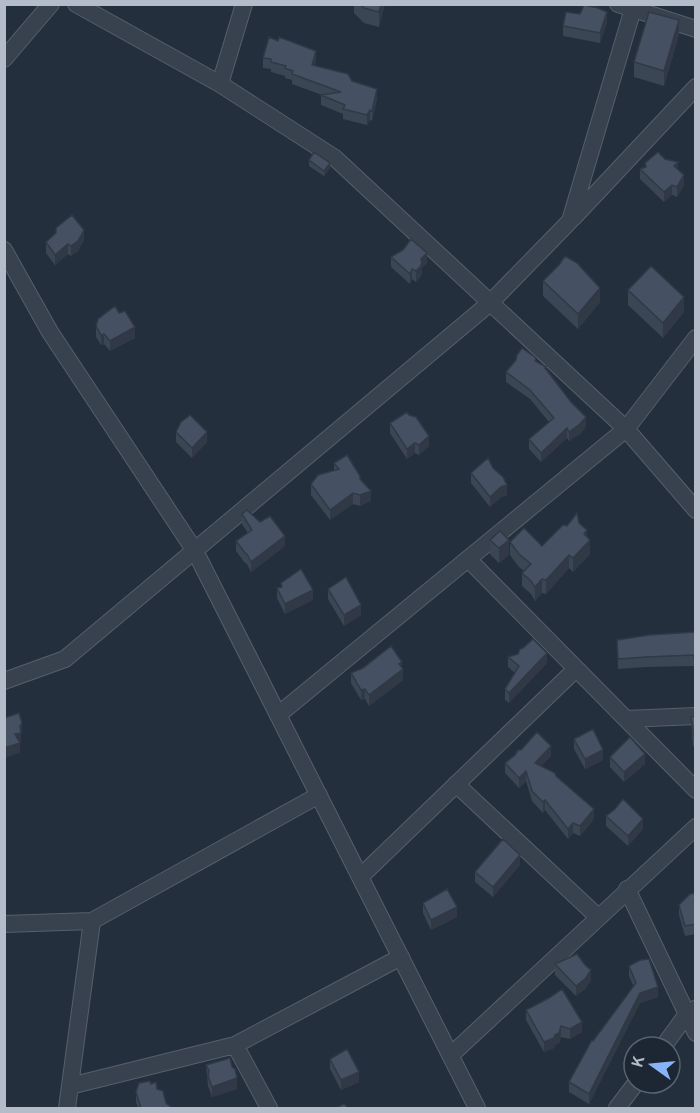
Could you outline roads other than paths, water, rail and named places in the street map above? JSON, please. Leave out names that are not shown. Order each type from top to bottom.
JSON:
[{"type":"street","points":[[4,59],[51,4]]},
{"type":"street","points":[[76,4],[220,84],[334,158],[626,429],[696,510]]},
{"type":"street","points":[[220,84],[244,4]]},
{"type":"street","points":[[570,221],[627,6],[696,29]]},
{"type":"street","points":[[4,681],[65,659],[490,303],[696,87]]},
{"type":"street","points":[[4,250],[50,332],[195,551],[477,1108]]},
{"type":"street","points":[[278,715],[626,429],[696,338]]},
{"type":"street","points":[[468,559],[696,790]]},
{"type":"street","points":[[360,877],[576,669]]},
{"type":"street","points":[[626,719],[696,716]]},
{"type":"street","points":[[456,784],[598,917]]},
{"type":"street","points":[[4,924],[93,921],[319,795]]},
{"type":"street","points":[[450,1055],[696,827]]},
{"type":"street","points":[[627,889],[691,1011],[696,1033]]},
{"type":"street","points":[[67,1108],[93,921]]},
{"type":"street","points":[[70,1086],[235,1045],[401,957]]},
{"type":"street","points":[[672,1035],[691,1011]]},
{"type":"street","points":[[235,1045],[269,1108]]},
{"type":"street","points":[[617,1108],[627,1095]]}]
